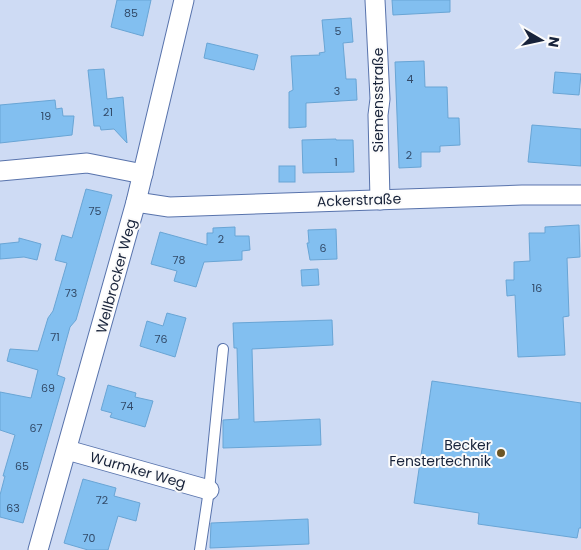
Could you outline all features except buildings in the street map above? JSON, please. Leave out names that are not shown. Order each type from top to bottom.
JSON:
[{"type":"street","name":"Wellbrocker Weg","points":[[38,550],[136,202],[184,0]]},
{"type":"street","name":"Siemensstraße","points":[[375,0],[380,99],[378,115],[380,200]]},
{"type":"street","points":[[0,171],[87,163],[143,174]]},
{"type":"street","name":"Ackerstraße","points":[[136,202],[170,207],[522,195],[581,195]]},
{"type":"street","name":"Wurmker Weg","points":[[67,450],[209,490]]},
{"type":"lane","points":[[200,550],[209,490],[223,349]]},
{"type":"place","name":"Becker Fenstertechnik","points":[[501,453]]}]
